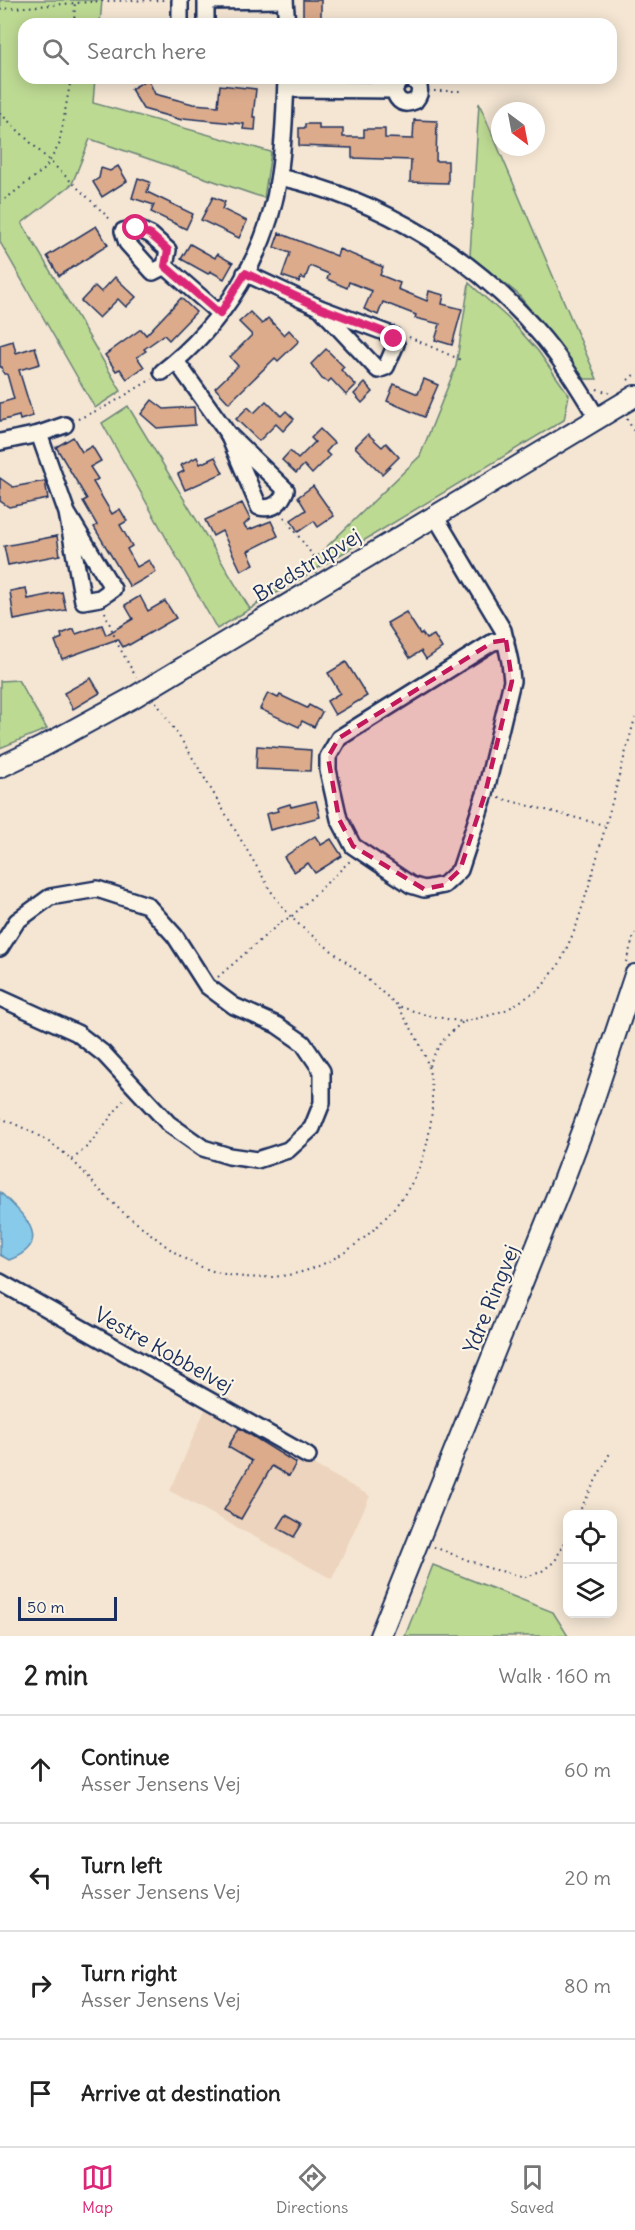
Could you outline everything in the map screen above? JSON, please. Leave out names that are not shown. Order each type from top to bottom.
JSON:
[{"type":"street","points":[[180,0],[180,18]]},
{"type":"street","points":[[206,18],[206,1],[285,0],[286,18]]},
{"type":"street","points":[[162,372],[176,361],[220,314],[245,273],[267,222],[279,177],[286,84],[394,90],[397,84]]},
{"type":"street","points":[[417,84],[420,91]]},
{"type":"street","points":[[279,177],[298,181],[365,205],[400,222],[454,255],[526,319],[561,362],[597,418]]},
{"type":"street","points":[[136,228],[151,235],[168,250],[165,266],[153,272],[127,243],[123,231],[136,228]]},
{"type":"street","points":[[165,266],[220,314]]},
{"type":"street","points":[[245,273],[321,308],[392,335],[396,344],[386,367],[378,370],[321,308]]},
{"type":"street","points":[[176,361],[228,434],[286,490],[282,500],[276,505],[267,508],[259,507],[228,434]]},
{"type":"street","name":"Bredstrupvej","points":[[0,767],[134,697],[635,396]]},
{"type":"street","points":[[0,441],[39,434],[64,425]]},
{"type":"street","points":[[39,434],[67,513],[83,601],[100,598],[113,589],[67,513]]},
{"type":"street","points":[[435,516],[503,630],[506,640],[512,681],[485,794],[460,870],[444,885],[424,890],[411,885],[360,852],[348,837],[339,819],[328,770],[328,756],[339,738],[493,642],[506,640]]},
{"type":"street","points":[[0,948],[17,921],[50,897],[97,889],[147,905],[175,936],[207,986],[234,1005],[277,1025],[303,1043],[322,1071],[322,1103],[312,1128],[288,1150],[257,1160],[229,1156],[203,1148],[170,1124],[104,1054],[77,1034],[0,998]]},
{"type":"street","name":"Ydre Ringvej","points":[[380,1636],[538,1246],[590,1110],[635,975]]},
{"type":"street","name":"Vestre Kobbelvej","points":[[0,1282],[308,1456]]},
{"type":"path","points":[[0,9],[75,1],[170,0]]},
{"type":"path","points":[[74,18],[75,1]]},
{"type":"path","points":[[0,203],[45,169],[59,145],[70,84]]},
{"type":"path","points":[[420,91],[464,91]]},
{"type":"path","points":[[0,113],[123,231]]},
{"type":"path","points":[[394,339],[405,335],[462,360]]},
{"type":"path","points":[[64,425],[109,405],[162,372]]},
{"type":"path","points":[[622,412],[635,433]]},
{"type":"path","points":[[276,505],[325,572]]},
{"type":"path","points":[[100,598],[117,643],[140,684]]},
{"type":"path","points":[[485,794],[605,825]]},
{"type":"path","points":[[207,986],[280,922],[291,917],[360,852]]},
{"type":"path","points":[[0,1118],[42,1138],[72,1160],[117,1208],[192,1263],[222,1274],[256,1278],[286,1276],[313,1269],[342,1255],[390,1213],[409,1188],[422,1161],[429,1133],[432,1094],[428,1066],[398,1006]]},
{"type":"path","points":[[428,1066],[446,1035],[463,1022]]},
{"type":"path","points":[[72,1160],[89,1145],[135,1086]]},
{"type":"path","points":[[581,1510],[610,1453]]},
{"type":"path","points":[[435,1548],[488,1568],[526,1577],[541,1572],[555,1561],[563,1544]]},
{"type":"highlighted area","points":[[506,640],[512,681],[485,794],[460,870],[444,885],[424,889],[353,846],[339,819],[328,757],[339,738],[493,642]]},
{"type":"shaded area","points":[[207,1405],[370,1496],[332,1579],[170,1491]]},
{"type":"green space","points":[[0,0],[102,0],[100,18],[18,18],[18,84],[95,84],[93,103],[271,152],[264,198],[90,139],[72,184],[22,223],[121,391],[95,408],[0,242]]},
{"type":"green space","points":[[479,103],[491,131],[491,156],[502,156],[597,379],[585,379],[518,294],[470,256]]},
{"type":"green space","points":[[469,283],[511,321],[538,351],[569,395],[564,420],[250,609],[309,564],[420,456],[456,366]]},
{"type":"green space","points":[[128,406],[250,609],[217,629],[102,423]]},
{"type":"green space","points":[[18,680],[47,729],[0,748],[0,681]]},
{"type":"green space","points":[[433,1565],[553,1612],[568,1636],[405,1636]]},
{"type":"water","points":[[0,1192],[25,1218],[33,1236],[31,1245],[23,1253],[9,1260],[0,1255]]},
{"type":"building","points":[[303,0],[321,0],[321,18],[303,18]]},
{"type":"building","points":[[140,84],[150,84],[155,94],[193,104],[218,106],[220,85],[256,89],[253,117],[256,117],[255,130],[243,129],[244,124],[183,118],[182,120],[143,109],[131,89]]},
{"type":"building","points":[[414,120],[437,121],[436,161],[448,161],[448,183],[410,182],[411,160],[352,158],[352,148],[299,146],[299,128],[305,128],[305,124],[319,124],[319,129],[343,129],[343,137],[364,137],[364,129],[385,129],[385,138],[413,139]]},
{"type":"building","points":[[118,166],[127,181],[102,197],[93,182],[99,178],[101,168],[110,171]]},
{"type":"building","points":[[138,178],[150,182],[147,192],[193,214],[186,229],[151,212],[154,205],[132,198]]},
{"type":"building","points":[[213,197],[225,202],[222,209],[247,221],[239,238],[201,220]]},
{"type":"building","points":[[96,226],[108,245],[59,276],[47,256]]},
{"type":"building","points":[[279,233],[337,256],[339,249],[383,267],[380,275],[400,283],[398,289],[427,301],[429,291],[444,295],[442,304],[462,309],[452,345],[435,340],[440,324],[415,318],[416,315],[383,302],[378,315],[364,309],[372,291],[349,282],[347,288],[327,279],[329,274],[310,266],[305,279],[301,277],[299,282],[282,276],[290,253],[274,247]]},
{"type":"building","points":[[190,244],[215,258],[217,254],[233,263],[224,279],[210,271],[208,274],[181,259]]},
{"type":"building","points":[[115,277],[136,297],[126,307],[118,299],[99,318],[81,301],[95,286],[101,292]]},
{"type":"building","points":[[181,298],[196,312],[169,340],[164,335],[144,349],[146,351],[137,357],[144,367],[127,379],[120,369],[116,371],[105,355],[141,329],[146,335]]},
{"type":"building","points":[[250,312],[262,324],[268,318],[284,335],[289,330],[299,341],[278,361],[275,358],[229,403],[215,388],[238,366],[230,357],[252,335],[239,322]]},
{"type":"building","points":[[13,341],[16,353],[35,347],[40,364],[19,370],[33,416],[20,420],[19,416],[0,421],[0,403],[14,399],[7,374],[4,374],[0,367],[0,345]]},
{"type":"building","points":[[326,349],[344,367],[341,370],[356,385],[346,395],[331,379],[328,382],[322,379],[311,364]]},
{"type":"building","points":[[424,379],[438,385],[424,417],[387,401],[394,384],[418,394]]},
{"type":"building","points":[[365,383],[373,392],[362,403],[354,394]]},
{"type":"building","points":[[152,400],[164,409],[194,407],[195,425],[157,428],[141,414]]},
{"type":"building","points":[[266,401],[281,416],[286,411],[294,419],[283,431],[276,424],[259,441],[236,419],[248,407],[254,413]]},
{"type":"building","points":[[320,429],[334,443],[326,452],[330,456],[312,474],[304,465],[296,473],[282,460],[290,451],[298,459],[315,442],[311,438]]},
{"type":"building","points":[[368,434],[382,447],[386,443],[399,457],[382,474],[355,447]]},
{"type":"building","points":[[73,437],[82,452],[92,446],[101,461],[90,467],[98,479],[93,482],[112,514],[120,509],[127,521],[120,525],[132,546],[127,549],[137,567],[149,560],[156,572],[130,587],[94,527],[97,525],[83,501],[87,499],[56,447]]},
{"type":"building","points":[[197,457],[200,464],[215,457],[223,473],[185,490],[178,474],[184,471],[181,465]]},
{"type":"building","points":[[0,478],[13,487],[45,481],[48,499],[9,507],[0,501]]},
{"type":"building","points":[[313,486],[334,516],[318,527],[314,521],[298,532],[291,520],[306,510],[298,497]]},
{"type":"building","points":[[242,503],[250,519],[244,525],[248,530],[271,521],[278,536],[248,551],[254,564],[241,571],[222,531],[213,536],[205,520]]},
{"type":"building","points":[[57,536],[60,555],[8,565],[4,546]]},
{"type":"building","points":[[26,588],[28,599],[62,592],[66,610],[14,620],[10,591]]},
{"type":"building","points":[[140,596],[148,611],[165,601],[176,618],[129,645],[123,647],[118,639],[62,659],[55,641],[62,638],[61,634],[74,629],[76,634],[102,625],[106,635],[133,619],[125,605]]},
{"type":"building","points":[[406,612],[420,634],[422,633],[426,639],[434,635],[442,648],[426,659],[421,651],[410,658],[387,623]]},
{"type":"building","points":[[346,662],[367,696],[335,715],[327,701],[340,693],[328,673]]},
{"type":"building","points":[[91,678],[100,693],[73,709],[64,693]]},
{"type":"building","points":[[268,693],[278,698],[280,695],[307,708],[309,705],[322,712],[314,727],[302,721],[299,727],[260,709]]},
{"type":"building","points":[[257,746],[311,750],[310,771],[256,769]]},
{"type":"building","points":[[316,801],[320,817],[270,830],[266,814],[278,811],[277,808],[290,804],[291,807]]},
{"type":"building","points":[[315,836],[321,845],[331,839],[342,856],[315,873],[308,863],[294,872],[284,857]]},
{"type":"building","points":[[239,1428],[296,1463],[289,1476],[272,1466],[241,1519],[224,1510],[252,1461],[228,1447]]},
{"type":"building","points":[[286,1515],[302,1524],[294,1537],[278,1528]]},
{"type":"route","points":[[136,228],[151,235],[168,250],[165,266],[220,314],[245,273],[321,308],[392,335],[394,339]]}]
